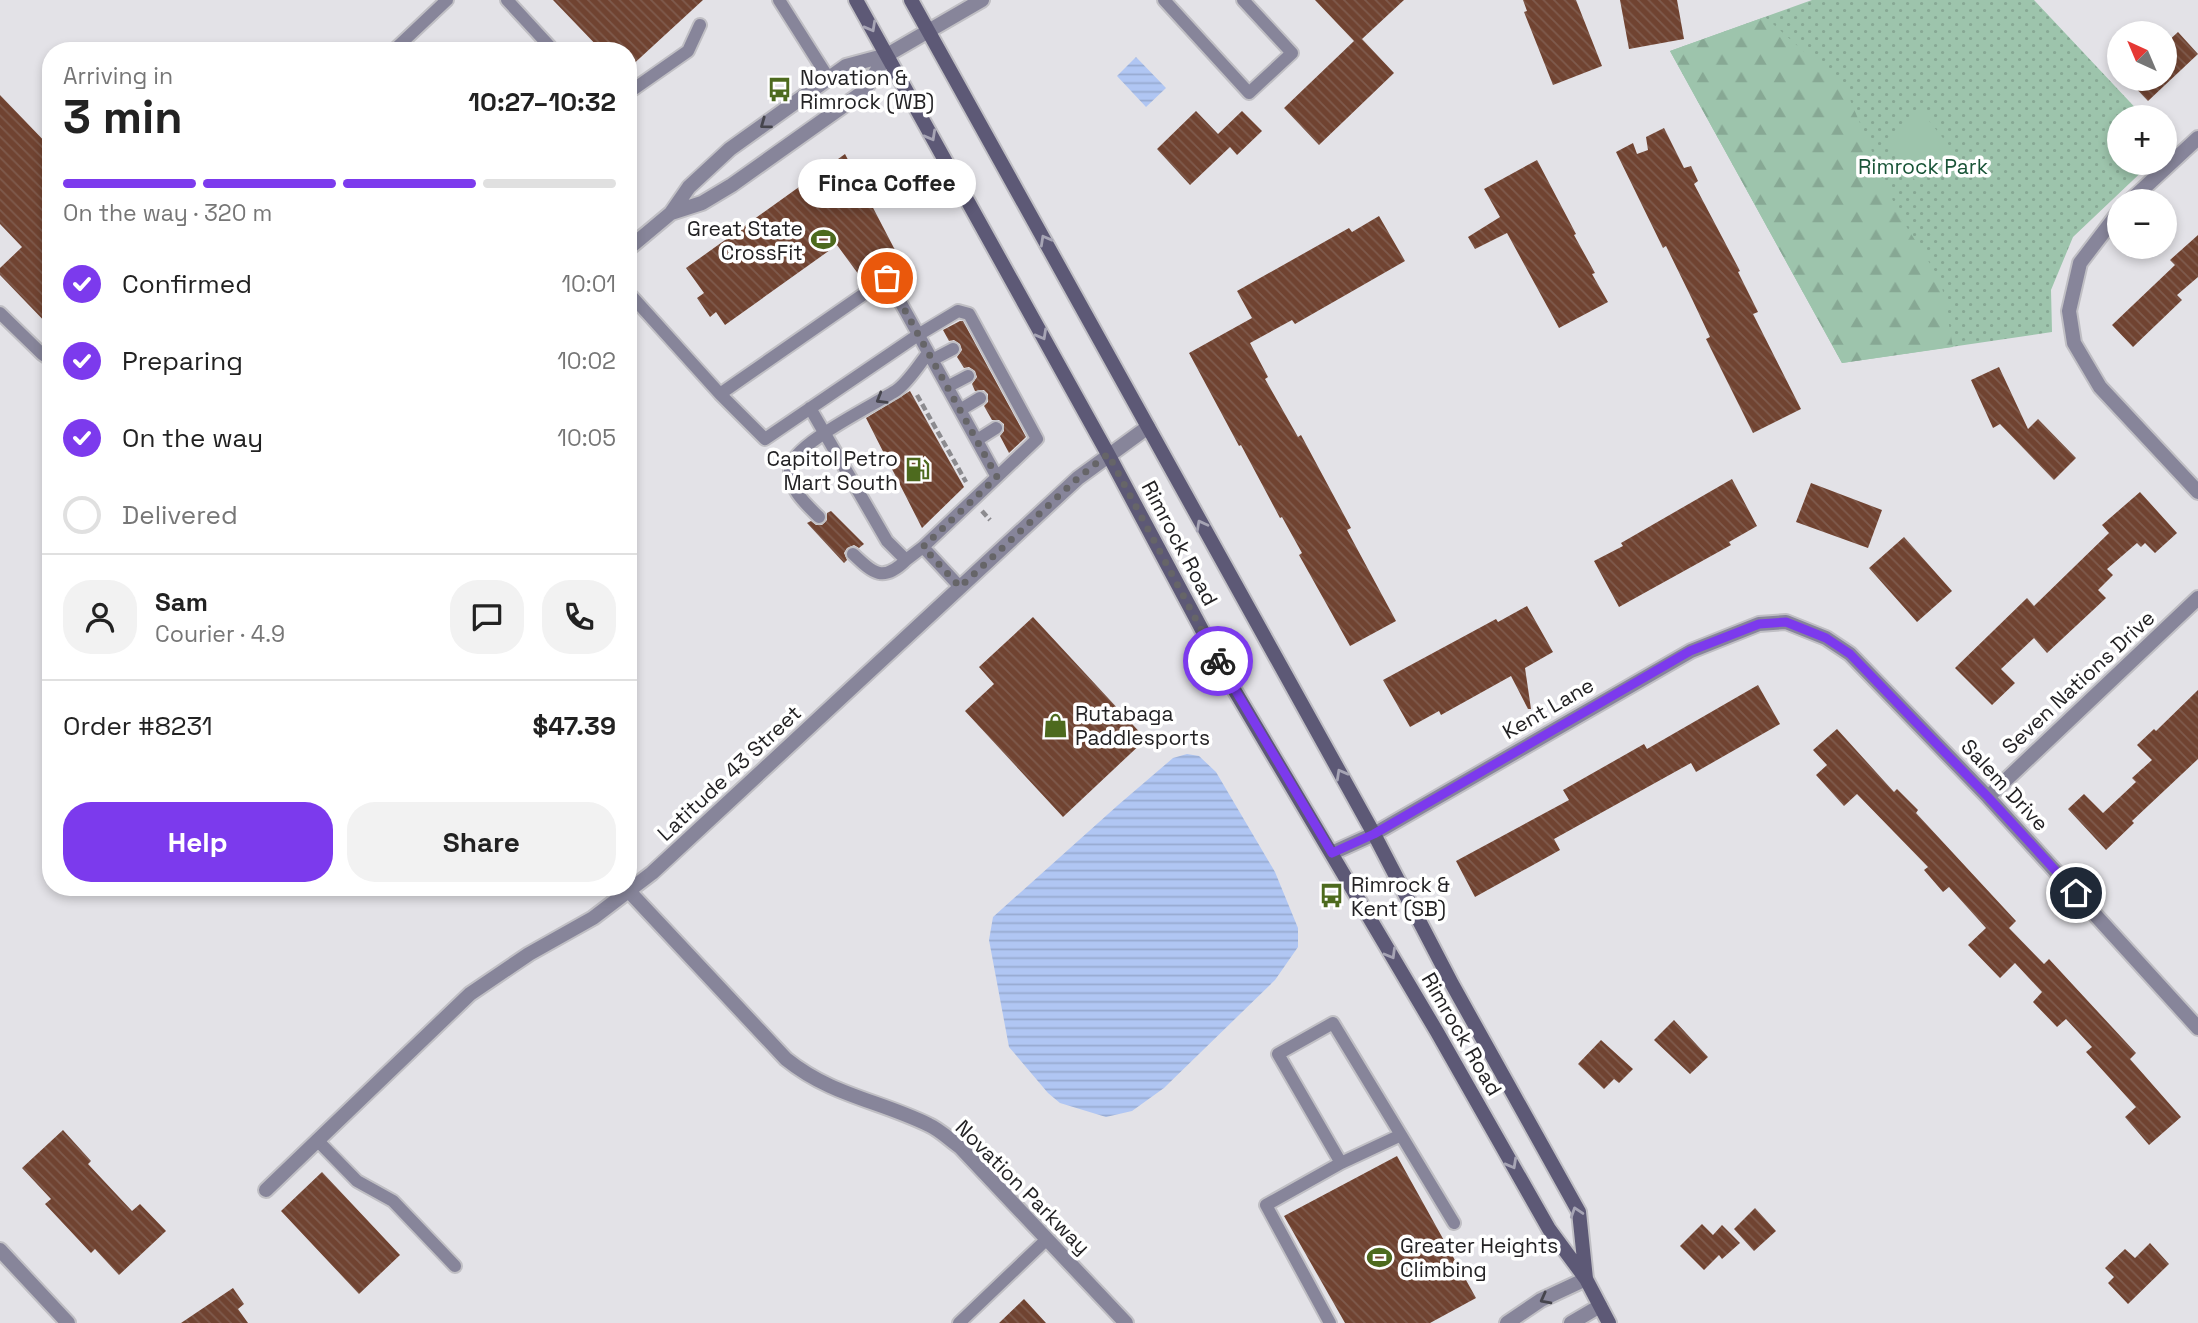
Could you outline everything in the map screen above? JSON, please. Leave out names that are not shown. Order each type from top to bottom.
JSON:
[{"type":"main road","name":"Rimrock Road","points":[[856,0],[1108,454],[1232,687],[1332,853],[1549,1229],[1586,1279],[1609,1323]]},
{"type":"main road","name":"Rimrock Road","points":[[911,0],[1374,834],[1452,984],[1579,1212],[1586,1279]]},
{"type":"street","points":[[637,241],[671,213],[689,187],[730,149],[845,66],[887,55],[982,0]]},
{"type":"street","points":[[671,213],[702,203],[732,185],[863,92],[887,55]]},
{"type":"street","points":[[2143,189],[2198,138]]},
{"type":"street","points":[[2107,228],[2080,263],[2070,311],[2074,343],[2100,387],[2198,492]]},
{"type":"street","name":"Latitude 43 Street","points":[[637,882],[670,857],[1078,478],[1148,427]]},
{"type":"street","name":"Seven Nations Drive","points":[[1988,797],[2198,598]]},
{"type":"street","name":"Kent Lane","points":[[1332,853],[1374,834],[1690,651],[1759,624],[1793,624]]},
{"type":"street","name":"Salem Drive","points":[[1793,624],[1826,638],[1850,654],[1988,797],[2198,1028]]},
{"type":"street","name":"Latitude 43 Street","points":[[266,1190],[470,995],[530,954],[593,918],[620,896]]},
{"type":"street","name":"Novation Parkway","points":[[633,896],[786,1059],[806,1075],[825,1086],[931,1126],[960,1147],[1126,1323]]},
{"type":"street","points":[[0,1250],[68,1323]]},
{"type":"street","points":[[1507,1323],[1541,1300],[1586,1279]]},
{"type":"street","points":[[1571,1323],[1600,1306]]},
{"type":"lane","points":[[403,42],[447,0]]},
{"type":"lane","points":[[507,0],[546,42]]},
{"type":"lane","points":[[779,0],[829,79]]},
{"type":"lane","points":[[1164,0],[1249,93],[1292,53],[1243,0]]},
{"type":"lane","points":[[637,87],[688,51],[700,25]]},
{"type":"lane","points":[[720,394],[887,278],[997,477]]},
{"type":"lane","points":[[637,302],[720,394],[765,439],[918,335],[958,311],[968,314],[1004,385],[1037,439],[897,570],[884,574],[874,572],[853,554]]},
{"type":"lane","points":[[0,313],[42,354]]},
{"type":"lane","points":[[819,517],[796,494],[790,466],[796,456],[824,433],[900,388],[930,356],[953,349]]},
{"type":"lane","points":[[947,387],[968,376]]},
{"type":"lane","points":[[960,410],[979,398]]},
{"type":"lane","points":[[810,408],[887,541],[906,560]]},
{"type":"lane","points":[[976,440],[996,428]]},
{"type":"lane","points":[[923,547],[960,587]]},
{"type":"lane","points":[[1341,1163],[1278,1054],[1334,1023],[1454,1223]]},
{"type":"lane","points":[[1330,1323],[1266,1205],[1341,1163],[1401,1135]]},
{"type":"lane","points":[[317,1140],[357,1181],[393,1201],[455,1266]]},
{"type":"lane","points":[[959,1323],[1047,1240]]},
{"type":"path","points":[[913,388],[990,520]]},
{"type":"green space","name":"Rimrock Park","points":[[1812,0],[2034,0],[2107,78],[2107,91],[2120,91],[2133,105],[2107,105],[2107,175],[2138,175],[2124,189],[2107,189],[2107,205],[2073,237],[2051,290],[2052,332],[1842,363],[1670,51]]},
{"type":"green space","points":[[1765,17],[1845,88],[1899,215],[1941,281],[1953,347],[1842,363],[1670,51]]},
{"type":"green space","points":[[1921,111],[1955,153],[1918,184],[1883,142]]},
{"type":"water","points":[[1136,57],[1166,88],[1146,107],[1117,76]]},
{"type":"water","points":[[1187,754],[1199,756],[1216,772],[1275,872],[1298,928],[1298,947],[1275,980],[1164,1088],[1132,1111],[1106,1117],[1060,1103],[1048,1093],[1009,1047],[989,940],[993,917],[1173,758]]},
{"type":"building","points":[[553,0],[703,0],[637,61],[637,42],[593,42]]},
{"type":"building","points":[[1315,0],[1404,0],[1362,39],[1394,73],[1319,145],[1284,108],[1354,41]]},
{"type":"building","points":[[1523,0],[1576,0],[1602,66],[1553,85],[1524,12],[1527,11]]},
{"type":"building","points":[[1620,0],[1677,0],[1684,39],[1629,49]]},
{"type":"building","points":[[2177,33],[2198,54],[2177,74]]},
{"type":"building","points":[[2138,91],[2159,91],[2148,101]]},
{"type":"building","points":[[0,95],[42,139],[42,319],[0,275],[0,268],[22,247],[0,224]]},
{"type":"building","points":[[1196,111],[1218,134],[1242,111],[1262,131],[1237,155],[1230,147],[1190,185],[1157,149]]},
{"type":"building","points":[[1664,128],[1684,168],[1691,166],[1698,181],[1694,184],[1740,271],[1738,272],[1758,312],[1753,314],[1801,409],[1753,433],[1706,339],[1710,337],[1692,299],[1666,246],[1663,248],[1616,152],[1633,143],[1637,154],[1648,150],[1646,137]]},
{"type":"building","points":[[845,154],[895,250],[859,275],[837,245],[725,325],[716,312],[710,317],[697,298],[704,293],[686,268]]},
{"type":"building","points":[[1537,160],[1608,302],[1559,328],[1507,233],[1475,249],[1468,237],[1500,217],[1484,189]]},
{"type":"building","points":[[1379,216],[1405,261],[1295,324],[1292,320],[1250,343],[1268,377],[1265,379],[1298,437],[1301,435],[1351,528],[1347,530],[1396,621],[1350,646],[1299,555],[1302,553],[1241,445],[1239,446],[1189,353],[1252,318],[1237,291],[1349,228],[1352,232]]},
{"type":"building","points":[[2198,235],[2198,277],[2177,295],[2182,300],[2133,347],[2112,325],[2175,265],[2170,260],[2177,259],[2177,254]]},
{"type":"building","points":[[963,321],[1026,437],[1009,453],[1000,436],[1004,431],[1004,424],[999,420],[992,420],[984,406],[988,402],[988,394],[984,390],[975,391],[972,384],[977,377],[975,371],[969,367],[964,368],[957,357],[962,350],[960,344],[954,340],[949,341],[943,330]]},
{"type":"building","points":[[1999,367],[2028,429],[2038,419],[2076,458],[2054,480],[2000,424],[1993,428],[1971,380]]},
{"type":"building","points":[[910,391],[964,487],[922,528],[866,418]]},
{"type":"building","points":[[1732,479],[1757,526],[1729,542],[1731,545],[1619,607],[1594,561]]},
{"type":"building","points":[[1811,483],[1882,510],[1868,548],[1796,522]]},
{"type":"building","points":[[2140,492],[2177,533],[2155,553],[2145,543],[2141,547],[2137,543],[2107,569],[2113,575],[2098,590],[2106,598],[2047,653],[2034,638],[2001,669],[2015,683],[1992,705],[1955,668],[2027,598],[2034,606],[2109,533],[2102,525]]},
{"type":"building","points":[[831,511],[864,544],[859,548],[854,545],[847,548],[844,553],[847,560],[844,563],[807,523],[811,521],[822,525],[827,520],[827,513]]},
{"type":"building","points":[[1904,537],[1952,591],[1917,622],[1869,568]]},
{"type":"building","points":[[1527,606],[1553,652],[1525,668],[1531,709],[1528,709],[1511,676],[1441,715],[1439,711],[1410,727],[1383,680],[1496,619],[1498,622]]},
{"type":"building","name":"Rutabaga Paddlesports","points":[[1033,617],[1146,739],[1063,817],[965,711],[994,684],[979,667]]},
{"type":"building","points":[[1758,685],[1780,724],[1696,772],[1691,763],[1554,839],[1560,850],[1475,897],[1456,861],[1569,800],[1563,790],[1644,744],[1647,749]]},
{"type":"building","points":[[2198,690],[2198,759],[2132,821],[2134,823],[2106,850],[2068,809],[2084,794],[2103,813],[2136,782],[2132,778],[2152,760],[2137,745],[2154,729],[2156,731]]},
{"type":"building","points":[[1837,729],[1894,792],[1897,789],[1918,810],[1916,813],[2016,921],[2009,928],[2044,964],[2049,959],[2136,1053],[2130,1059],[2181,1117],[2149,1145],[2125,1117],[2136,1107],[2086,1052],[2092,1047],[2066,1019],[2057,1027],[2033,1002],[2042,992],[2015,963],[2000,978],[1968,945],[1986,928],[1949,887],[1943,892],[1924,870],[1928,867],[1857,794],[1844,806],[1816,775],[1827,765],[1813,750]]},
{"type":"building","points":[[1674,1020],[1708,1057],[1690,1074],[1654,1040]]},
{"type":"building","points":[[1601,1040],[1633,1069],[1619,1083],[1614,1079],[1604,1089],[1578,1064]]},
{"type":"building","points":[[63,1130],[91,1161],[88,1164],[132,1211],[140,1204],[166,1231],[119,1275],[95,1249],[91,1253],[45,1204],[51,1199],[22,1168]]},
{"type":"building","name":"Greater Heights Climbing","points":[[1397,1156],[1476,1298],[1430,1323],[1345,1323],[1284,1216]]},
{"type":"building","points":[[322,1172],[400,1255],[359,1294],[281,1211]]},
{"type":"building","points":[[1755,1208],[1776,1231],[1754,1251],[1734,1229]]},
{"type":"building","points":[[1702,1224],[1713,1235],[1722,1225],[1740,1243],[1722,1259],[1719,1255],[1704,1270],[1680,1246]]},
{"type":"building","points":[[2150,1243],[2169,1264],[2128,1304],[2108,1283],[2114,1277],[2105,1268],[2125,1249],[2135,1258]]},
{"type":"building","points":[[233,1288],[244,1304],[238,1309],[248,1323],[181,1323]]},
{"type":"building","points":[[1024,1299],[1046,1323],[999,1323]]},
{"type":"way so far","points":[[887,278],[997,477],[923,547],[960,587],[1078,478],[1108,454],[1218,661]]},
{"type":"place","name":"Novation & Rimrock (WB)","points":[[780,89]]},
{"type":"place","name":"Great State CrossFit","points":[[823,240]]},
{"type":"place","name":"Finca Coffee","points":[[887,278]]},
{"type":"place","name":"Capitol Petro Mart South","points":[[918,470]]},
{"type":"place","name":"Rutabaga Paddlesports","points":[[1055,725]]},
{"type":"place","name":"Rimrock & Kent (SB)","points":[[1331,896]]},
{"type":"place","name":"Greater Heights Climbing","points":[[1380,1257]]},
{"type":"route","points":[[1218,661],[1332,853],[1374,834],[1690,651],[1759,624],[1786,622],[1826,638],[1850,654],[2076,893]]}]
